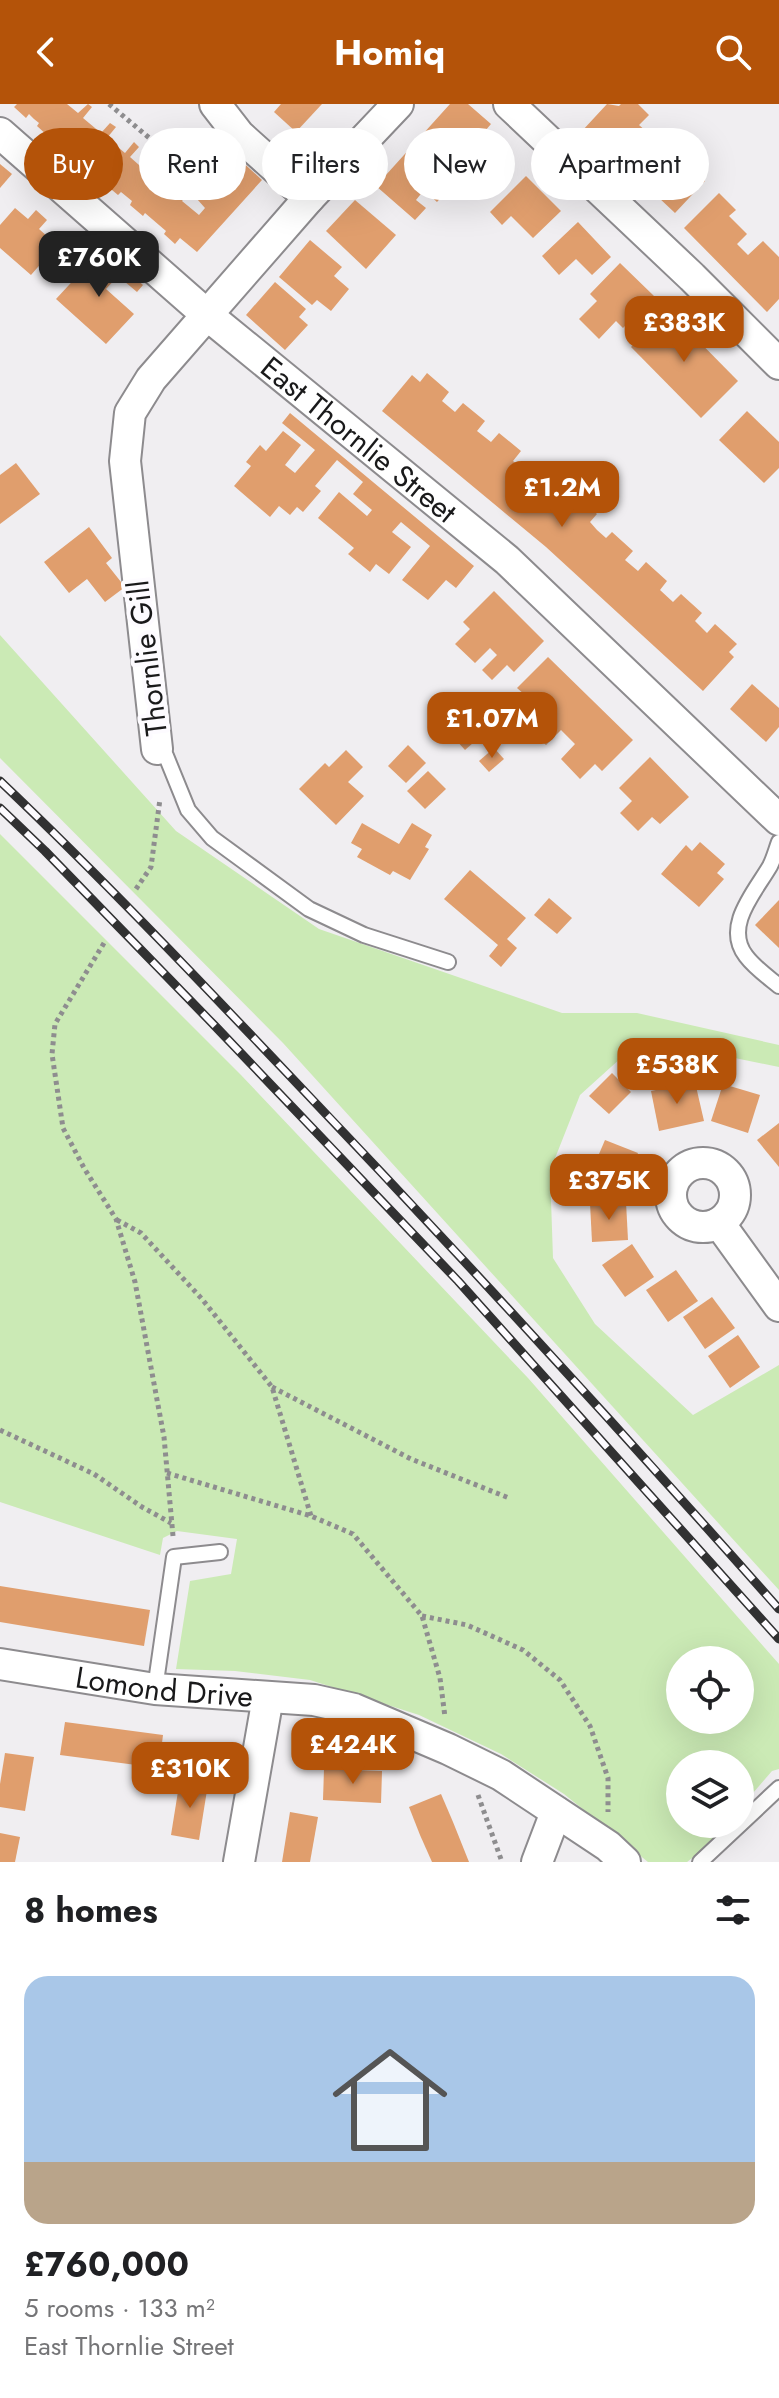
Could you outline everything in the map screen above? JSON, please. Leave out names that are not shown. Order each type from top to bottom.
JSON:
[{"type":"street","points":[[215,104],[234,128]]},
{"type":"street","name":"Thornlie Gill","points":[[375,128],[398,104]]},
{"type":"street","points":[[509,104],[779,364]]},
{"type":"street","name":"East Thornlie Street","points":[[0,133],[206,314],[507,560],[779,820]]},
{"type":"street","points":[[246,141],[262,156]]},
{"type":"street","name":"Thornlie Gill","points":[[157,749],[125,461],[130,413],[151,379],[307,200]]},
{"type":"street","points":[[719,1223],[779,1306]]},
{"type":"street","name":"Lomond Drive","points":[[0,1664],[155,1689],[314,1700],[354,1709],[501,1775],[616,1854]]},
{"type":"street","points":[[239,1862],[268,1697]]},
{"type":"street","points":[[537,1862],[556,1812]]},
{"type":"lane","name":"Thornlie Gill","points":[[157,749],[166,756],[188,810],[212,838],[309,909],[364,935],[448,962]]},
{"type":"lane","points":[[779,842],[772,863],[742,914],[738,941],[746,957],[779,986]]},
{"type":"lane","points":[[155,1689],[174,1557],[220,1552]]},
{"type":"lane","points":[[700,1862],[779,1788]]},
{"type":"path","points":[[109,104],[139,129]]},
{"type":"path","points":[[136,889],[151,867],[160,800],[157,749]]},
{"type":"path","points":[[104,943],[55,1024],[52,1054],[63,1128],[116,1219],[135,1282],[164,1437],[174,1557]]},
{"type":"path","points":[[116,1219],[141,1233],[202,1299],[272,1387],[311,1516]]},
{"type":"path","points":[[272,1387],[411,1459],[509,1498]]},
{"type":"path","points":[[0,1430],[94,1474],[142,1507],[172,1523]]},
{"type":"path","points":[[167,1473],[311,1516],[353,1534],[422,1616],[440,1678],[456,1753],[502,1862]]},
{"type":"path","points":[[422,1616],[467,1625],[523,1650],[560,1680],[590,1726],[608,1778],[616,1854]]},
{"type":"green space","points":[[0,635],[176,831],[319,929],[562,1013],[637,1013],[779,1045],[779,1067],[642,1039],[580,1095],[550,1171],[553,1258],[595,1324],[693,1415],[779,1365],[779,1590],[283,1043],[0,758]]},
{"type":"green space","points":[[0,834],[241,1075],[528,1378],[779,1664],[779,1769],[772,1771],[754,1792],[754,1750],[666,1750],[666,1838],[714,1838],[687,1862],[648,1862],[564,1794],[501,1754],[419,1715],[310,1680],[235,1671],[176,1669],[190,1581],[231,1574],[237,1539],[177,1531],[163,1538],[160,1555],[0,1502]]},
{"type":"building","points":[[17,104],[67,104],[78,113],[88,104],[92,107],[83,118],[95,128],[39,128],[39,123],[29,114],[26,118],[14,107]]},
{"type":"building","points":[[281,104],[322,104],[300,128],[292,128],[274,112]]},
{"type":"building","points":[[450,104],[468,104],[491,124],[488,128],[428,128]]},
{"type":"building","points":[[607,104],[638,104],[649,115],[639,125],[642,128],[585,128]]},
{"type":"building","points":[[134,142],[139,147],[130,157],[139,165],[139,200],[183,200],[199,215],[205,208],[198,200],[244,200],[197,252],[180,238],[175,244],[164,234],[166,231],[130,205],[132,201],[123,194],[123,151],[125,153]]},
{"type":"building","points":[[404,155],[404,200],[416,200],[426,208],[415,220],[388,196],[388,173]]},
{"type":"building","points":[[0,164],[12,174],[0,188]]},
{"type":"building","points":[[246,165],[262,180],[246,198]]},
{"type":"building","points":[[526,176],[531,181],[531,200],[550,200],[561,211],[533,238],[511,216],[502,225],[490,212],[502,200],[515,200],[515,187]]},
{"type":"building","points":[[719,193],[736,210],[729,216],[747,234],[737,244],[748,255],[763,241],[779,257],[779,299],[767,312],[684,228]]},
{"type":"building","points":[[355,200],[396,235],[366,269],[326,231]]},
{"type":"building","points":[[661,200],[687,200],[675,213]]},
{"type":"building","points":[[15,208],[28,219],[36,210],[47,220],[39,229],[57,245],[31,275],[0,248],[0,225]]},
{"type":"building","points":[[578,222],[611,257],[592,275],[576,259],[559,275],[542,256]]},
{"type":"building","points":[[310,240],[342,267],[334,276],[349,289],[331,311],[317,300],[312,305],[279,277]]},
{"type":"building","points":[[107,253],[143,285],[137,292],[118,276],[106,289],[134,314],[106,344],[56,299],[81,272],[86,276]]},
{"type":"building","points":[[620,263],[654,296],[623,328],[616,321],[599,339],[579,319],[597,301],[590,294]]},
{"type":"building","points":[[275,282],[306,309],[299,317],[308,325],[285,350],[246,315]]},
{"type":"building","points":[[668,310],[738,381],[701,418],[631,347]]},
{"type":"building","points":[[427,373],[449,392],[442,401],[455,412],[463,403],[485,421],[477,431],[491,442],[499,433],[521,451],[513,461],[526,472],[534,463],[556,481],[549,490],[567,504],[576,494],[597,514],[590,522],[597,530],[606,538],[612,532],[633,551],[625,560],[638,571],[646,562],[667,581],[660,590],[673,602],[681,594],[702,613],[695,621],[707,633],[715,624],[737,644],[729,652],[734,657],[703,691],[546,547],[382,411],[412,375],[420,382]]},
{"type":"building","points":[[747,411],[779,442],[779,468],[764,483],[719,440]]},
{"type":"building","points":[[290,413],[474,566],[456,588],[446,580],[428,600],[402,580],[430,546],[401,522],[392,532],[411,547],[389,574],[376,564],[370,572],[348,554],[354,548],[318,518],[339,492],[367,516],[372,510],[353,494],[363,482],[337,460],[315,486],[321,491],[303,512],[297,507],[290,515],[279,506],[270,517],[234,486],[251,466],[246,462],[260,445],[266,451],[283,431],[301,445],[285,465],[295,473],[315,450],[282,423]]},
{"type":"building","points":[[16,463],[40,494],[0,524],[0,475]]},
{"type":"building","points":[[89,527],[112,558],[106,563],[125,587],[105,602],[87,579],[69,593],[44,562]]},
{"type":"building","points":[[494,591],[544,641],[514,672],[507,665],[492,680],[482,670],[497,655],[490,648],[475,663],[455,644],[470,629],[463,622]]},
{"type":"building","points":[[548,657],[633,740],[602,771],[595,764],[580,779],[561,759],[575,744],[561,730],[546,745],[537,736],[551,721],[544,714],[530,729],[510,709],[525,695],[517,688]]},
{"type":"building","points":[[752,684],[779,708],[779,727],[766,742],[730,709]]},
{"type":"building","points":[[473,725],[482,735],[465,750],[456,740]]},
{"type":"building","points":[[408,745],[426,763],[406,783],[388,766]]},
{"type":"building","points":[[494,748],[504,759],[489,772],[479,761]]},
{"type":"building","points":[[346,750],[363,767],[348,782],[364,796],[336,825],[299,789],[325,763],[329,767]]},
{"type":"building","points":[[650,757],[689,797],[660,824],[652,817],[638,831],[620,813],[632,801],[619,788]]},
{"type":"building","points":[[428,771],[446,789],[425,809],[407,791]]},
{"type":"building","points":[[362,823],[399,844],[412,823],[432,835],[425,847],[429,849],[410,880],[393,871],[390,875],[357,857],[362,849],[351,843]]},
{"type":"building","points":[[700,842],[725,864],[717,873],[724,879],[699,907],[661,874],[686,845],[692,851]]},
{"type":"building","points":[[470,870],[526,918],[507,939],[517,948],[501,967],[489,956],[498,945],[444,899]]},
{"type":"building","points":[[549,898],[572,918],[557,934],[534,915]]},
{"type":"building","points":[[779,900],[779,948],[755,925]]},
{"type":"building","points":[[612,1073],[631,1092],[609,1114],[589,1096]]},
{"type":"building","points":[[695,1082],[704,1121],[659,1131],[651,1091]]},
{"type":"building","points":[[723,1084],[760,1095],[748,1133],[711,1121]]},
{"type":"building","points":[[779,1123],[779,1167],[757,1140]]},
{"type":"building","points":[[605,1140],[638,1153],[623,1189],[590,1175]]},
{"type":"building","points":[[626,1202],[628,1240],[592,1242],[590,1203]]},
{"type":"building","points":[[632,1244],[654,1277],[625,1297],[602,1265]]},
{"type":"building","points":[[676,1270],[698,1301],[668,1322],[646,1290]]},
{"type":"building","points":[[712,1297],[735,1328],[705,1349],[683,1317]]},
{"type":"building","points":[[738,1335],[760,1367],[730,1388],[708,1356]]},
{"type":"building","points":[[0,1586],[150,1610],[144,1646],[0,1622]]},
{"type":"building","points":[[65,1722],[163,1735],[159,1768],[60,1755]]},
{"type":"building","points":[[5,1753],[34,1757],[25,1811],[0,1807]]},
{"type":"building","points":[[324,1769],[382,1771],[381,1803],[323,1800]]},
{"type":"building","points":[[180,1779],[208,1784],[199,1840],[171,1835]]},
{"type":"building","points":[[441,1794],[469,1862],[432,1862],[420,1835],[409,1807]]},
{"type":"building","points":[[290,1812],[318,1817],[310,1862],[282,1862]]},
{"type":"building","points":[[0,1833],[20,1837],[15,1862],[0,1862]]},
{"type":"railway","points":[[0,781],[146,926],[350,1140],[536,1339],[779,1609]]},
{"type":"railway","points":[[0,808],[215,1026],[458,1281],[779,1639]]}]
